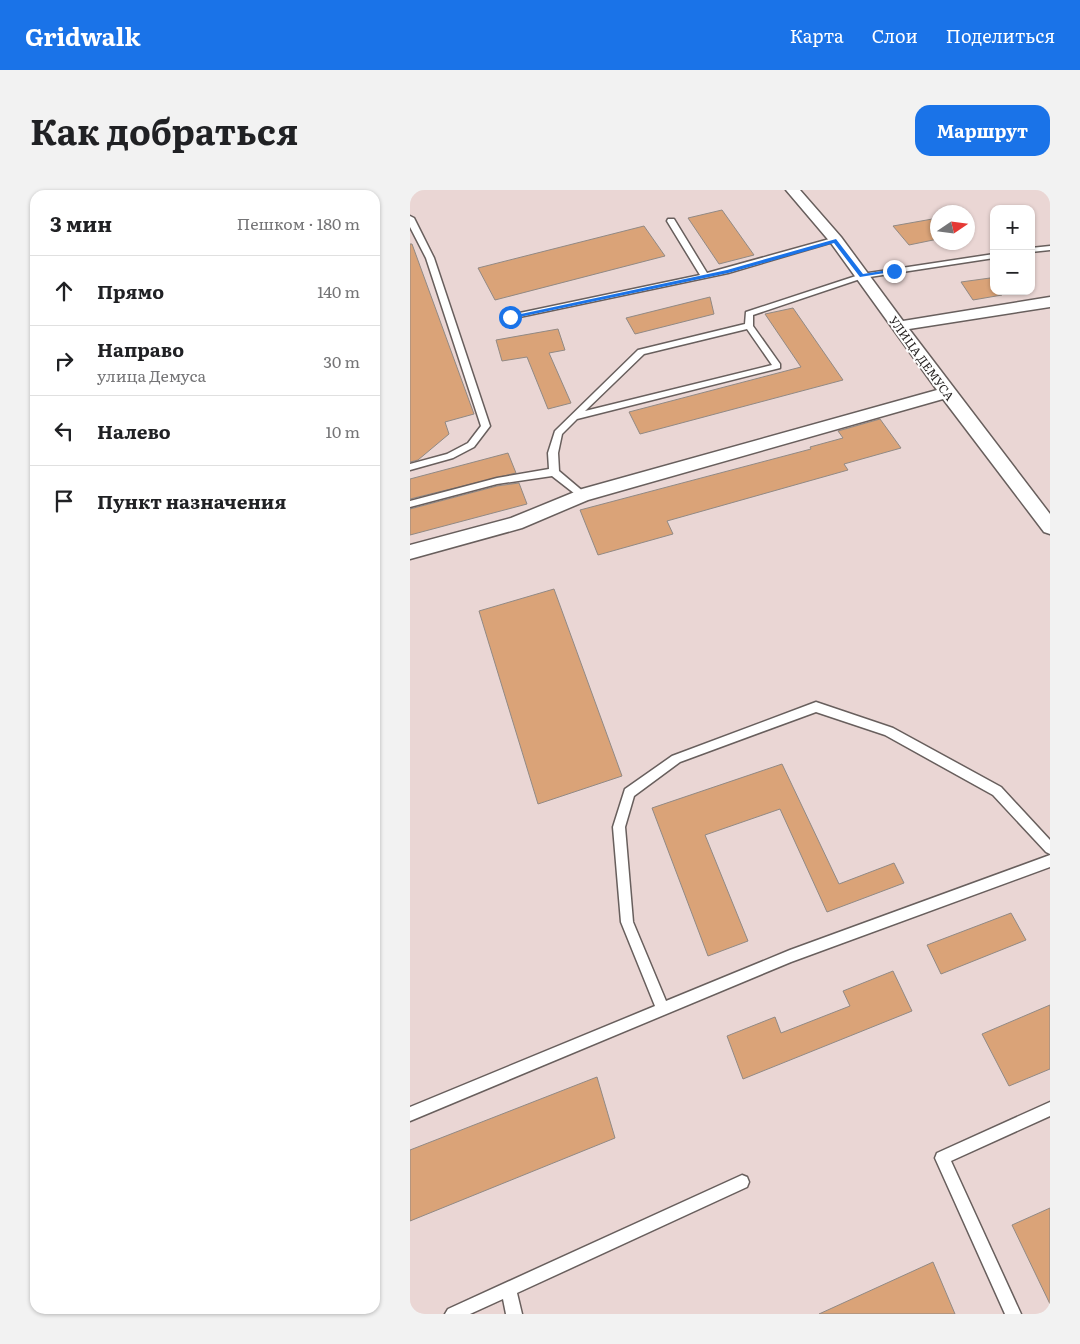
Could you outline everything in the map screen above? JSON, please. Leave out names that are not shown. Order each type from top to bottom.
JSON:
[{"type":"street","name":"УЛИЦА ДЕМУСА","points":[[793,190],[836,240],[947,393],[1050,527]]},
{"type":"street","points":[[900,326],[1050,302]]},
{"type":"street","points":[[410,552],[516,524],[582,496],[947,393]]},
{"type":"lane","points":[[410,218],[414,240],[430,258],[486,426],[471,445],[450,456],[410,467]]},
{"type":"lane","points":[[671,221],[705,276]]},
{"type":"lane","points":[[510,317],[705,276],[836,240]]},
{"type":"lane","points":[[1035,250],[1050,248]]},
{"type":"lane","points":[[573,418],[777,366],[749,326],[749,314],[862,276],[990,257]]},
{"type":"lane","points":[[582,496],[554,472],[553,453],[558,433],[641,352],[749,326]]},
{"type":"lane","points":[[410,504],[497,481],[554,472]]},
{"type":"lane","points":[[663,1009],[627,922],[619,826],[630,793],[676,759],[816,707],[889,731],[997,791],[1050,848]]},
{"type":"lane","points":[[410,1114],[790,956],[1050,861]]},
{"type":"lane","points":[[1012,1314],[942,1158],[1050,1108]]},
{"type":"lane","points":[[453,1314],[742,1182]]},
{"type":"lane","points":[[508,1289],[514,1314]]},
{"type":"shaded area","points":[[410,190],[1050,190],[1050,1314],[410,1314]]},
{"type":"building","points":[[722,210],[754,255],[719,264],[688,218]]},
{"type":"building","points":[[930,219],[930,241],[909,245],[893,226]]},
{"type":"building","points":[[644,226],[665,256],[495,300],[478,268]]},
{"type":"building","points":[[410,244],[412,244],[474,414],[445,422],[449,434],[418,460],[410,462]]},
{"type":"building","points":[[990,278],[990,295],[1002,295],[973,300],[961,282]]},
{"type":"building","points":[[710,297],[714,314],[635,334],[626,318]]},
{"type":"building","points":[[793,308],[843,380],[640,434],[629,412],[801,367],[765,314]]},
{"type":"building","points":[[558,329],[565,350],[549,353],[571,403],[548,409],[527,357],[502,361],[496,340]]},
{"type":"building","points":[[880,419],[901,448],[844,464],[848,470],[667,521],[673,534],[598,555],[580,510],[811,449],[810,447],[843,438],[838,431]]},
{"type":"building","points":[[508,453],[516,473],[410,499],[410,479]]},
{"type":"building","points":[[519,483],[527,504],[410,535],[410,509],[497,486]]},
{"type":"building","points":[[554,589],[622,776],[538,804],[479,611]]},
{"type":"building","points":[[782,764],[839,884],[894,863],[904,883],[827,912],[780,809],[705,835],[748,941],[708,956],[652,808]]},
{"type":"building","points":[[1011,913],[1026,940],[941,974],[927,945]]},
{"type":"building","points":[[893,971],[912,1011],[743,1079],[727,1036],[775,1017],[781,1033],[850,1006],[843,991]]},
{"type":"building","points":[[1050,1005],[1050,1069],[1009,1086],[982,1034]]},
{"type":"building","points":[[597,1077],[615,1138],[410,1221],[410,1150]]},
{"type":"building","points":[[1050,1208],[1050,1304],[1012,1225]]},
{"type":"building","points":[[933,1262],[955,1314],[819,1314]]},
{"type":"route","points":[[510,317],[728,271],[836,240],[862,276],[894,271]]}]
